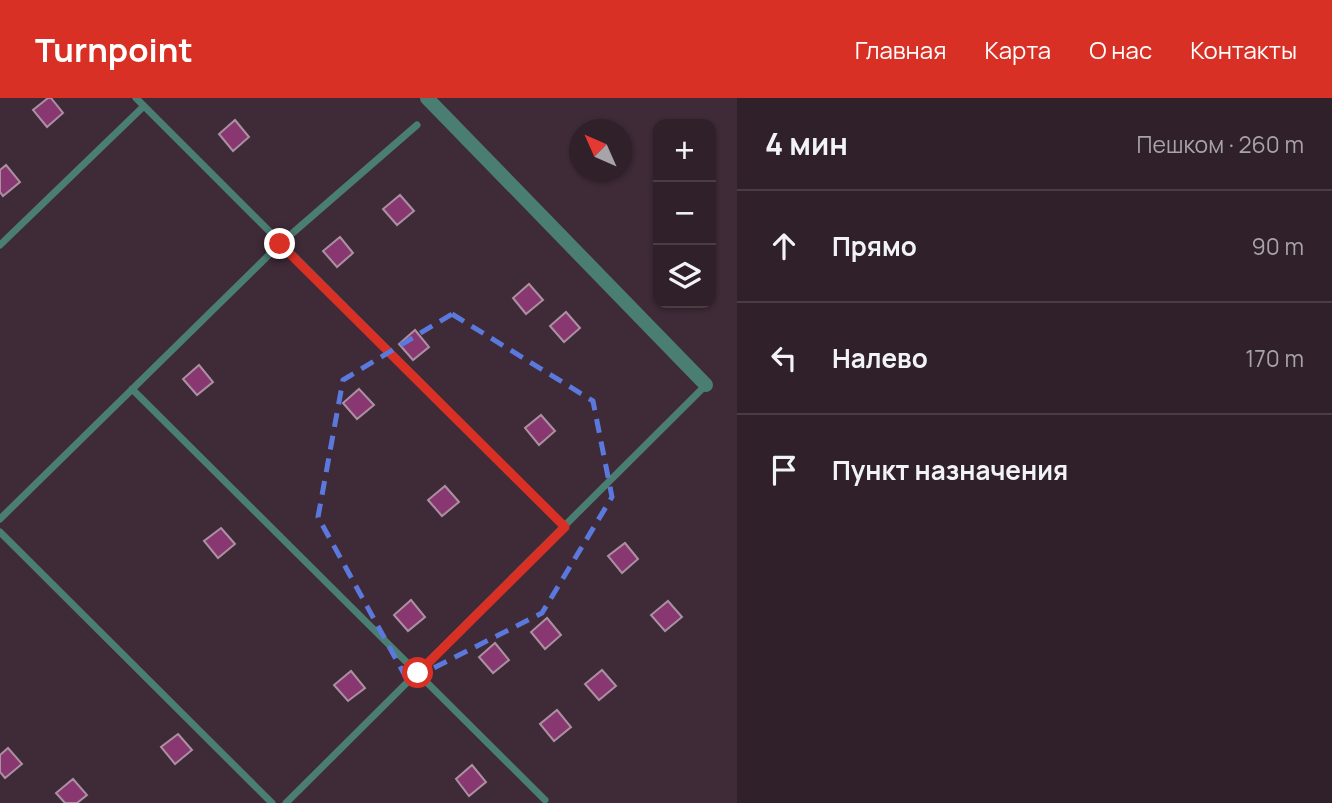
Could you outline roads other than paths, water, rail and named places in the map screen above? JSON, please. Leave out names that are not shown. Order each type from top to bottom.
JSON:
[{"type":"street","points":[[427,98],[706,386]]},
{"type":"lane","points":[[136,98],[565,527]]},
{"type":"lane","points":[[0,245],[144,106]]},
{"type":"lane","points":[[0,519],[280,244],[417,125]]},
{"type":"lane","points":[[286,803],[706,386]]},
{"type":"lane","points":[[132,389],[545,800]]},
{"type":"lane","points":[[0,533],[272,803]]}]
